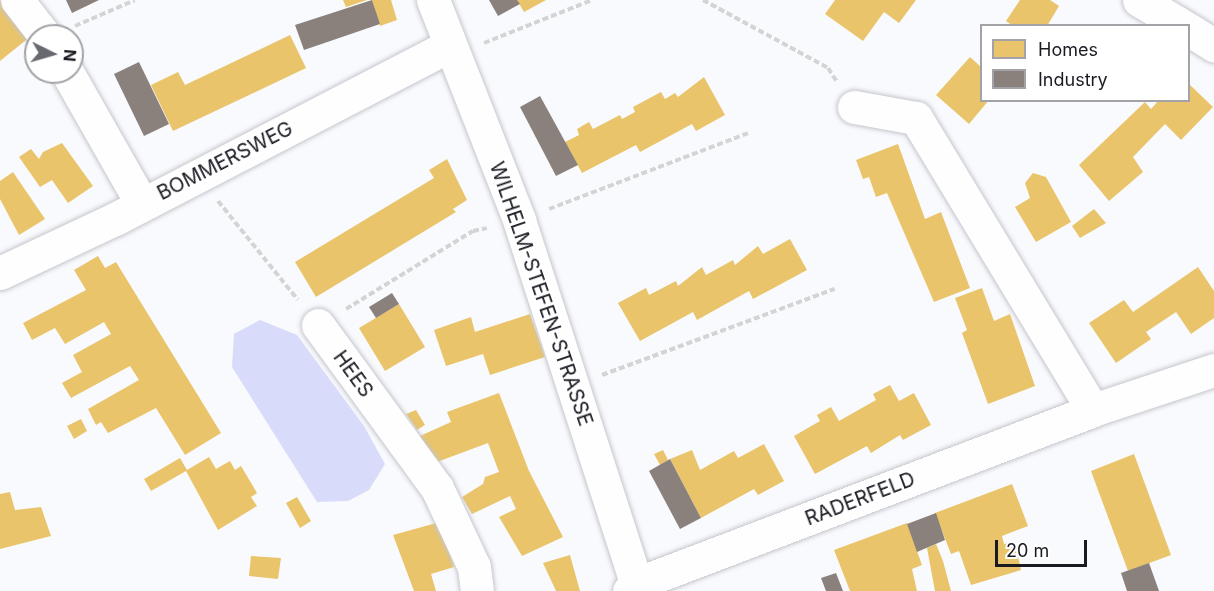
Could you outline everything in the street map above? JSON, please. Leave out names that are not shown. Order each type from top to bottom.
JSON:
[{"type":"street","points":[[17,0],[48,24]]},
{"type":"street","name":"WILHELM-STEFEN-STRASSE","points":[[433,0],[449,46],[519,220],[575,385],[635,589]]},
{"type":"street","points":[[1139,0],[1180,24]]},
{"type":"street","points":[[1190,30],[1214,45]]},
{"type":"street","name":"BOMMERSWEG","points":[[0,273],[142,204],[449,46]]},
{"type":"street","points":[[74,84],[142,204]]},
{"type":"street","points":[[854,108],[916,118],[1093,410]]},
{"type":"street","name":"HEES","points":[[318,326],[437,488],[474,567],[477,591]]},
{"type":"street","name":"RADERFELD","points":[[635,589],[1093,410],[1214,370]]},
{"type":"path","points":[[78,24],[135,0]]},
{"type":"path","points":[[449,46],[477,46],[592,0]]},
{"type":"path","points":[[704,0],[828,68],[854,108]]},
{"type":"path","points":[[200,173],[318,326]]},
{"type":"path","points":[[575,385],[835,289]]},
{"type":"shaded area","points":[[260,320],[297,335],[364,426],[385,464],[369,490],[348,501],[317,502],[232,367],[234,334]]},
{"type":"building: Homes","points":[[0,0],[24,28],[24,42],[0,61]]},
{"type":"building: Homes","points":[[343,0],[367,0],[346,7]]},
{"type":"building: Homes","points":[[372,0],[391,0],[397,20],[380,26]]},
{"type":"building: Homes","points":[[517,0],[546,0],[524,12]]},
{"type":"building: Homes","points":[[835,0],[916,0],[899,23],[884,12],[863,41],[825,14]]},
{"type":"building: Homes","points":[[1020,0],[1050,0],[1059,6],[1048,24],[1010,24],[1006,21]]},
{"type":"building: Homes","points":[[290,35],[306,68],[173,131],[151,85],[178,72],[185,85]]},
{"type":"building: Homes","points":[[970,57],[980,66],[980,102],[987,102],[969,124],[936,95]]},
{"type":"building: Homes","points":[[704,77],[725,115],[696,131],[692,124],[640,152],[636,145],[582,173],[565,142],[579,135],[577,129],[589,122],[593,129],[620,115],[622,119],[635,112],[633,107],[661,92],[665,99],[675,93],[678,97]]},
{"type":"building: Homes","points":[[1190,85],[1213,107],[1181,140],[1165,124],[1133,157],[1143,172],[1109,201],[1079,165],[1145,102],[1151,109],[1157,102],[1190,102]]},
{"type":"building: Homes","points":[[62,143],[93,186],[68,203],[52,180],[40,187],[19,157],[31,149],[39,159],[43,152]]},
{"type":"building: Homes","points":[[898,144],[925,219],[941,212],[970,288],[934,302],[887,193],[876,197],[869,177],[863,179],[856,160]]},
{"type":"building: Homes","points":[[447,159],[467,200],[453,209],[456,212],[316,297],[295,262],[434,178],[429,170]]},
{"type":"building: Homes","points":[[13,172],[45,219],[19,235],[0,199],[0,181]]},
{"type":"building: Homes","points":[[1033,173],[1046,177],[1071,222],[1036,242],[1015,207],[1030,198],[1025,183]]},
{"type":"building: Homes","points":[[1094,209],[1106,223],[1080,238],[1072,226]]},
{"type":"building: Homes","points":[[790,239],[807,270],[753,299],[749,291],[697,320],[693,312],[640,341],[618,303],[646,288],[649,295],[676,281],[678,286],[702,267],[706,275],[733,260],[735,265],[758,246],[763,254]]},
{"type":"building: Homes","points":[[98,256],[105,268],[116,262],[221,433],[185,455],[156,408],[108,433],[101,422],[96,425],[88,409],[139,380],[130,366],[71,398],[62,383],[82,372],[73,355],[111,334],[104,322],[65,344],[55,328],[32,340],[23,323],[86,290],[74,270]]},
{"type":"building: Homes","points":[[1198,267],[1214,291],[1214,318],[1191,334],[1176,312],[1146,332],[1151,339],[1116,363],[1089,323],[1124,300],[1133,312]]},
{"type":"building: Homes","points":[[982,288],[994,321],[1010,314],[1035,386],[988,404],[962,333],[967,330],[955,298]]},
{"type":"building: Homes","points":[[399,304],[425,347],[385,371],[359,328]]},
{"type":"building: Homes","points":[[530,314],[545,357],[490,375],[483,354],[446,366],[434,330],[471,317],[475,332]]},
{"type":"building: Homes","points":[[890,385],[899,401],[914,393],[931,425],[903,440],[900,435],[871,453],[867,446],[815,474],[794,436],[820,421],[817,415],[831,407],[839,421],[876,400],[873,394]]},
{"type":"building: Homes","points":[[499,393],[529,471],[563,537],[522,556],[499,517],[516,509],[510,496],[472,514],[462,497],[483,484],[485,477],[499,472],[488,443],[437,462],[420,436],[451,422],[447,412]]},
{"type":"building: Homes","points":[[416,410],[425,425],[417,430],[406,414]]},
{"type":"building: Homes","points":[[81,419],[87,431],[74,439],[67,426]]},
{"type":"building: Homes","points":[[764,444],[784,481],[758,495],[754,489],[701,518],[670,459],[692,450],[700,470],[734,451],[738,458]]},
{"type":"building: Homes","points":[[663,450],[668,460],[660,465],[654,454]]},
{"type":"building: Homes","points":[[1134,454],[1171,555],[1128,571],[1091,471]]},
{"type":"building: Homes","points":[[209,457],[216,469],[230,461],[235,470],[241,466],[257,493],[251,497],[257,506],[218,530],[186,471],[151,491],[144,479],[180,458],[187,470]]},
{"type":"building: Homes","points":[[1012,484],[1028,526],[1002,536],[1004,544],[1015,542],[1021,570],[971,585],[959,551],[951,554],[935,513]]},
{"type":"building: Homes","points":[[10,492],[15,510],[41,507],[51,536],[0,549],[0,494]]},
{"type":"building: Homes","points":[[297,497],[311,521],[300,528],[286,503]]},
{"type":"building: Homes","points":[[440,522],[454,567],[431,574],[436,591],[414,591],[393,535]]},
{"type":"building: Homes","points":[[907,523],[922,565],[912,569],[917,591],[850,591],[834,550]]},
{"type":"building: Homes","points":[[936,544],[951,591],[935,591],[927,548]]},
{"type":"building: Homes","points":[[570,555],[580,591],[556,591],[543,563]]},
{"type":"building: Homes","points":[[251,556],[281,558],[278,579],[249,576]]},
{"type":"building: Industry","points":[[66,0],[99,0],[72,13]]},
{"type":"building: Industry","points":[[372,0],[380,24],[304,50],[295,25]]},
{"type":"building: Industry","points":[[489,0],[517,0],[520,4],[498,16]]},
{"type":"building: Industry","points":[[139,62],[169,124],[144,136],[114,74]]},
{"type":"building: Industry","points":[[540,96],[578,165],[556,176],[520,107]]},
{"type":"building: Industry","points":[[392,293],[399,304],[376,318],[369,307]]},
{"type":"building: Industry","points":[[670,459],[701,518],[680,529],[649,471]]},
{"type":"building: Industry","points":[[936,513],[945,540],[917,552],[907,524]]},
{"type":"building: Industry","points":[[1149,563],[1159,591],[1127,591],[1121,573]]},
{"type":"building: Industry","points":[[836,573],[843,591],[826,591],[821,578]]}]
